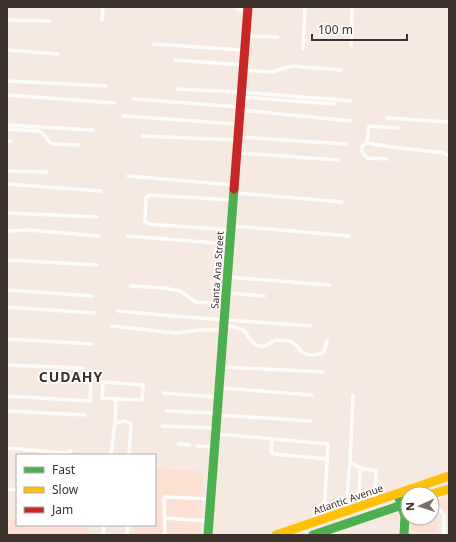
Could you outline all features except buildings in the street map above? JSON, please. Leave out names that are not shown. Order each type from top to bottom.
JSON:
[{"type":"street","name":"Santa Ana Street","points":[[208,535],[248,8]]},
{"type":"street","name":"Atlantic Avenue","points":[[276,535],[449,476]]},
{"type":"street","points":[[440,493],[449,488]]},
{"type":"street","points":[[313,535],[400,506]]},
{"type":"lane","points":[[102,7],[102,20]]},
{"type":"lane","points":[[236,7],[238,9],[248,8]]},
{"type":"lane","points":[[303,50],[305,7]]},
{"type":"lane","points":[[351,45],[352,7]]},
{"type":"lane","points":[[7,20],[50,21]]},
{"type":"lane","points":[[246,36],[278,37]]},
{"type":"lane","points":[[153,44],[245,50]]},
{"type":"lane","points":[[7,50],[58,54]]},
{"type":"lane","points":[[174,60],[271,72],[292,66],[341,70]]},
{"type":"lane","points":[[7,81],[106,86]]},
{"type":"lane","points":[[177,89],[351,101]]},
{"type":"lane","points":[[241,94],[334,104]]},
{"type":"lane","points":[[7,95],[114,103]]},
{"type":"lane","points":[[133,99],[240,108],[351,121]]},
{"type":"lane","points":[[123,116],[239,124]]},
{"type":"lane","points":[[387,118],[449,122]]},
{"type":"lane","points":[[7,125],[93,130]]},
{"type":"lane","points":[[387,160],[367,158],[362,152],[362,146],[367,142],[369,126],[399,128]]},
{"type":"lane","points":[[7,128],[39,131],[44,133],[48,142],[52,144],[78,145]]},
{"type":"lane","points":[[143,136],[238,138],[346,144]]},
{"type":"lane","points":[[367,142],[392,147],[444,153],[449,156]]},
{"type":"lane","points":[[237,153],[338,160]]},
{"type":"lane","points":[[7,170],[48,172]]},
{"type":"lane","points":[[128,176],[234,193],[342,202]]},
{"type":"lane","points":[[7,184],[101,191]]},
{"type":"lane","points":[[234,193],[150,195],[146,198],[145,221],[148,224],[349,236]]},
{"type":"lane","points":[[7,213],[97,218]]},
{"type":"lane","points":[[7,232],[29,230],[99,236]]},
{"type":"lane","points":[[128,236],[230,245]]},
{"type":"lane","points":[[7,260],[97,265]]},
{"type":"lane","points":[[228,276],[329,285]]},
{"type":"lane","points":[[130,286],[164,288],[180,291],[196,302],[226,304]]},
{"type":"lane","points":[[7,290],[93,296]]},
{"type":"lane","points":[[226,292],[264,296]]},
{"type":"lane","points":[[7,308],[94,313]]},
{"type":"lane","points":[[118,311],[236,327],[243,331],[251,341],[258,346],[266,346],[276,340],[288,341],[295,343],[302,352],[308,354],[318,355],[324,352],[327,341]]},
{"type":"lane","points":[[112,326],[175,333],[224,325],[311,326]]},
{"type":"lane","points":[[7,339],[92,344]]},
{"type":"lane","points":[[7,364],[83,368]]},
{"type":"lane","points":[[221,367],[323,372]]},
{"type":"lane","points":[[7,396],[90,401],[91,375]]},
{"type":"lane","points":[[103,382],[143,385],[142,400],[116,399],[102,398],[103,382]]},
{"type":"lane","points":[[164,393],[312,395]]},
{"type":"lane","points":[[347,511],[346,496],[350,462],[353,395]]},
{"type":"lane","points":[[111,454],[116,399]]},
{"type":"lane","points":[[7,411],[84,415]]},
{"type":"lane","points":[[166,411],[311,421]]},
{"type":"lane","points":[[115,423],[126,421],[131,424],[129,454]]},
{"type":"lane","points":[[162,426],[328,444],[324,519]]},
{"type":"lane","points":[[272,439],[271,451],[273,454],[327,459]]},
{"type":"lane","points":[[178,444],[190,445]]},
{"type":"lane","points":[[196,446],[215,447]]},
{"type":"lane","points":[[7,448],[65,453],[71,451]]},
{"type":"lane","points":[[350,462],[360,468],[376,471],[375,502]]},
{"type":"lane","points":[[359,507],[360,468]]},
{"type":"lane","points":[[165,535],[164,497],[211,499]]},
{"type":"lane","points":[[440,510],[444,515],[444,535]]},
{"type":"lane","points":[[164,518],[209,521]]},
{"type":"shaded area","points":[[156,469],[203,471],[199,535],[134,535],[135,526],[156,526]]},
{"type":"shaded area","points":[[449,497],[449,511],[440,511],[440,500]]},
{"type":"shaded area","points":[[7,520],[16,520],[16,526],[88,526],[87,535],[7,535]]},
{"type":"shaded area","points":[[411,526],[437,526],[437,529],[434,533],[411,531]]},
{"type":"traffic: fast","points":[[208,535],[234,189]]},
{"type":"traffic: fast","points":[[399,498],[405,516],[404,535]]},
{"type":"traffic: fast","points":[[313,535],[400,506]]},
{"type":"traffic: slow","points":[[276,535],[449,476]]},
{"type":"traffic: slow","points":[[440,492],[449,489]]},
{"type":"traffic: jam","points":[[234,189],[248,7]]},
{"type":"district","name":"CUDAHY","points":[[71,376]]}]
